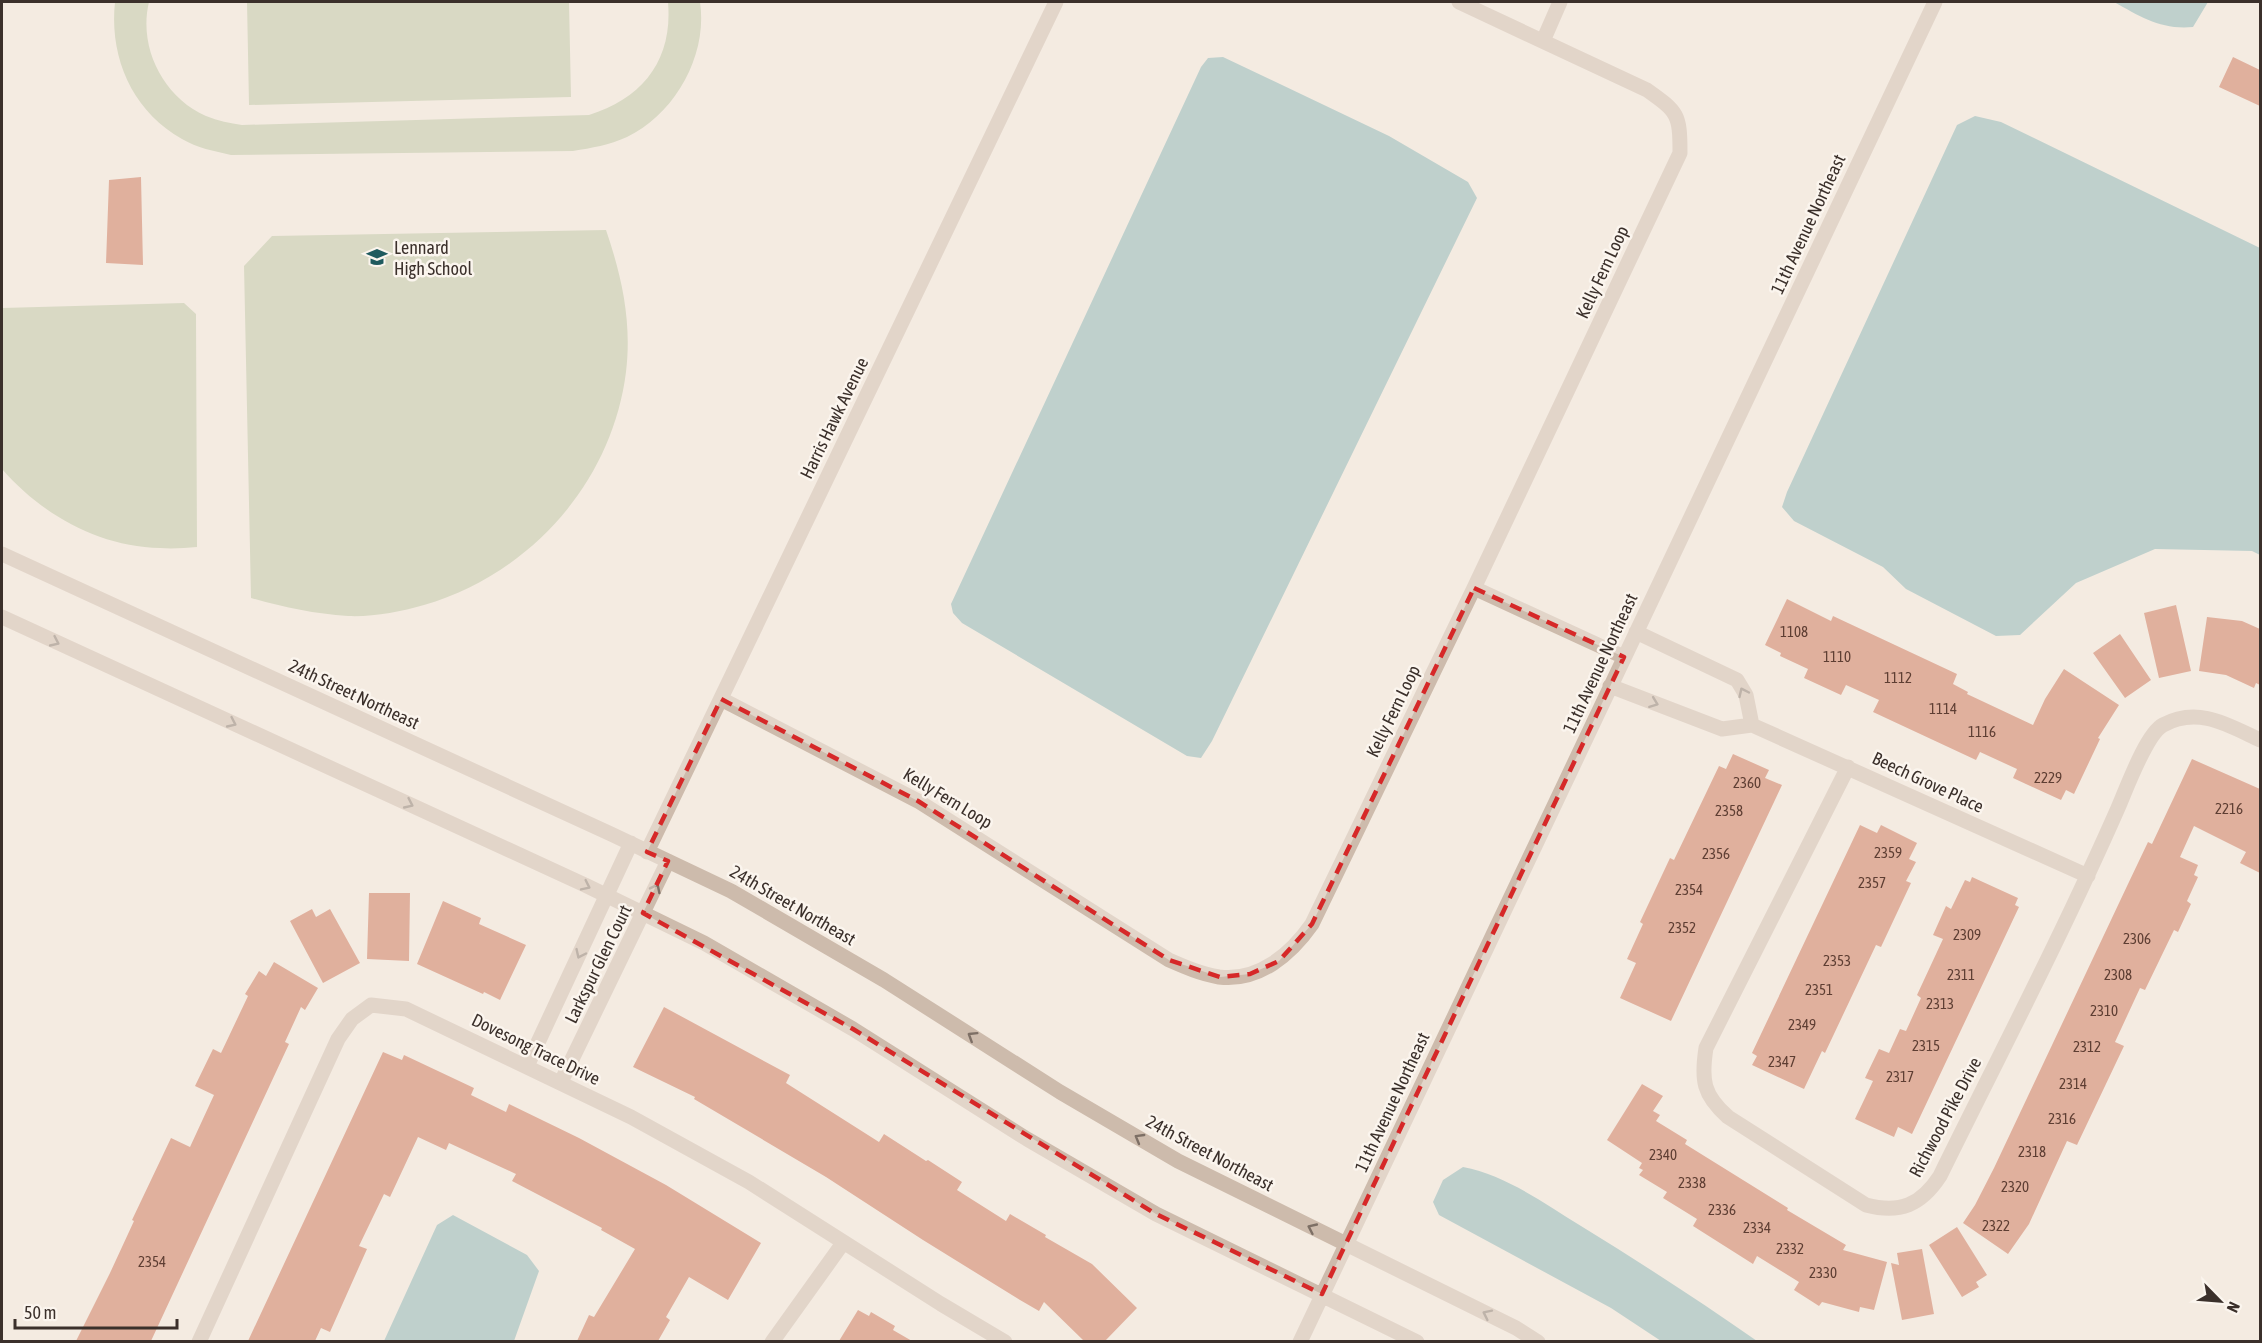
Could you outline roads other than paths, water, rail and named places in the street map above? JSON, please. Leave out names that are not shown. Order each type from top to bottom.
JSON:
[{"type":"street","name":"Harris Hawk Avenue","points":[[647,852],[1056,2]]},
{"type":"street","name":"Kelly Fern Loop","points":[[721,699],[918,801],[1169,960],[1196,972],[1220,977],[1250,974],[1279,961],[1298,943],[1312,924],[1680,153],[1680,129],[1672,108],[1647,90],[1460,2]]},
{"type":"street","points":[[1543,41],[1560,2]]},
{"type":"street","name":"11th Avenue Northeast","points":[[1300,1341],[1935,2]]},
{"type":"street","name":"24th Street Northeast","points":[[2,554],[731,891],[884,980],[1060,1092],[1178,1161],[1538,1341]]},
{"type":"street","points":[[1474,588],[1624,657]]},
{"type":"street","points":[[2,617],[704,942],[853,1029],[1027,1139],[1156,1214],[1417,1341]]},
{"type":"street","points":[[1610,686],[1722,729],[1752,725],[1746,695],[1737,680],[1636,632]]},
{"type":"street","name":"Richwood Pike Drive","points":[[1848,767],[1706,1048],[1703,1068],[1704,1082],[1708,1096],[1728,1117],[1866,1205],[1880,1209],[1908,1206],[1920,1200],[1932,1189],[1940,1176],[2088,876],[2145,748],[2161,726],[2191,716],[2221,721],[2260,740]]},
{"type":"street","name":"Beech Grove Place","points":[[1752,725],[2088,876]]},
{"type":"street","name":"Larkspur Glen Court","points":[[527,1066],[631,843]]},
{"type":"street","name":"Larkspur Glen Court","points":[[561,1082],[668,861]]},
{"type":"street","name":"Dovesong Trace Drive","points":[[199,1341],[338,1039],[351,1018],[371,1005],[406,1009],[631,1117],[749,1182],[843,1243],[1005,1341]]},
{"type":"street","points":[[772,1341],[843,1243]]},
{"type":"water","points":[[2114,2],[2208,2],[2193,27],[2182,27],[2152,21]]},
{"type":"water","points":[[1223,57],[1389,136],[1468,182],[1477,198],[1212,741],[1201,758],[1187,756],[962,623],[953,613],[951,604],[1201,67],[1208,58]]},
{"type":"water","points":[[1975,116],[2001,122],[2260,248],[2260,555],[2252,551],[2155,549],[2076,583],[2020,635],[1996,636],[1906,589],[1883,567],[1794,521],[1782,507],[1957,125]]},
{"type":"water","points":[[1463,1167],[1495,1176],[1539,1200],[1670,1282],[1757,1341],[1661,1341],[1611,1308],[1439,1215],[1433,1202],[1443,1180]]},
{"type":"water","points":[[453,1215],[527,1255],[539,1271],[514,1341],[384,1341],[437,1225]]},
{"type":"place","name":"Lennard High School","points":[[377,257]]}]
